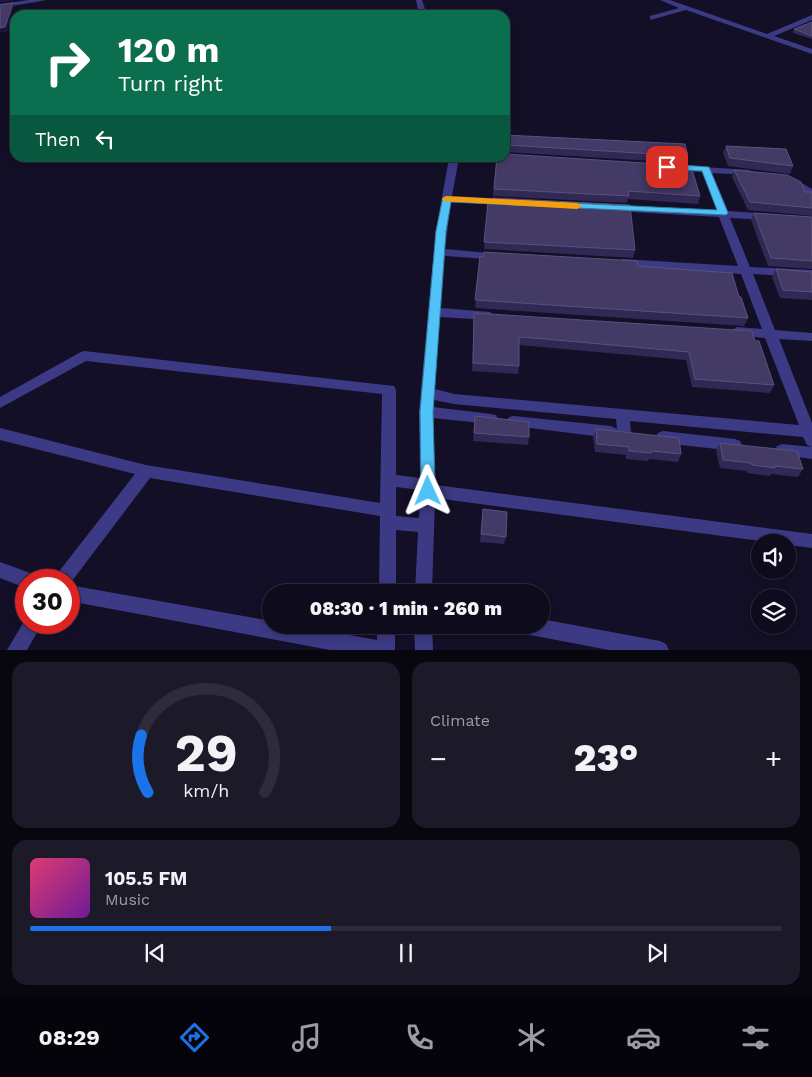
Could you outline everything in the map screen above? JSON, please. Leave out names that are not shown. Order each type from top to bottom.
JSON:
[{"type":"street","points":[[0,6],[44,0]]},
{"type":"street","points":[[663,0],[770,32],[812,52]]},
{"type":"street","points":[[684,0],[754,23]]},
{"type":"street","points":[[653,18],[687,8]]},
{"type":"street","points":[[770,32],[780,31],[812,17]]},
{"type":"street","points":[[780,31],[812,44]]},
{"type":"street","points":[[424,584],[428,488],[426,412],[439,252],[453,162]]},
{"type":"street","points":[[667,167],[761,174]]},
{"type":"street","points":[[428,393],[454,399],[623,414],[811,435],[706,169]]},
{"type":"street","points":[[779,176],[788,178],[812,192]]},
{"type":"street","points":[[446,199],[524,203]]},
{"type":"street","points":[[603,207],[782,218]]},
{"type":"street","points":[[439,252],[510,258]]},
{"type":"street","points":[[608,262],[812,274]]},
{"type":"street","points":[[434,312],[505,317]]},
{"type":"street","points":[[721,330],[812,337]]},
{"type":"street","points":[[0,404],[84,356],[389,390],[387,584]]},
{"type":"street","points":[[426,412],[628,434],[623,414]]},
{"type":"street","points":[[0,434],[146,471],[388,516],[426,526]]},
{"type":"street","points":[[653,436],[752,447]]},
{"type":"street","points":[[772,449],[812,453]]},
{"type":"street","points":[[71,569],[146,471]]},
{"type":"street","points":[[388,480],[428,488],[812,541]]},
{"type":"street","points":[[0,570],[15,576]]},
{"type":"street","points":[[80,595],[384,650],[385,634]]},
{"type":"street","points":[[550,630],[660,650]]},
{"type":"street","points":[[16,650],[26,634]]},
{"type":"street","points":[[423,634],[424,650]]},
{"type":"building","points":[[13,3],[5,27],[0,28],[0,5]]},
{"type":"building","points":[[812,22],[812,36],[794,29]]},
{"type":"building","points":[[510,135],[685,144],[688,156],[510,145]]},
{"type":"building","points":[[726,146],[786,149],[793,166],[730,158]]},
{"type":"building","points":[[510,154],[691,166],[700,196],[628,191],[629,196],[494,189],[497,162],[510,162]]},
{"type":"building","points":[[734,170],[787,175],[801,182],[805,192],[812,192],[812,208],[750,202]]},
{"type":"building","points":[[493,198],[630,205],[635,250],[484,242],[488,202],[493,203]]},
{"type":"building","points":[[754,213],[812,217],[812,261],[771,258]]},
{"type":"building","points":[[484,252],[637,261],[638,266],[732,273],[748,318],[475,300],[480,256],[483,257]]},
{"type":"building","points":[[776,269],[812,272],[812,292],[783,290]]},
{"type":"building","points":[[474,313],[752,331],[755,341],[759,341],[774,385],[695,379],[689,352],[519,337],[519,366],[473,363]]},
{"type":"building","points":[[475,416],[529,422],[529,437],[474,433]]},
{"type":"building","points":[[596,429],[679,438],[681,454],[629,451],[629,447],[597,444]]},
{"type":"building","points":[[720,443],[797,451],[803,469],[774,466],[775,468],[723,460]]},
{"type":"building","points":[[483,509],[507,512],[506,537],[481,534]]},
{"type":"slow traffic","points":[[446,199],[577,206]]},
{"type":"route","points":[[428,491],[426,412],[441,231],[446,199],[723,213],[706,169],[667,167]]}]
